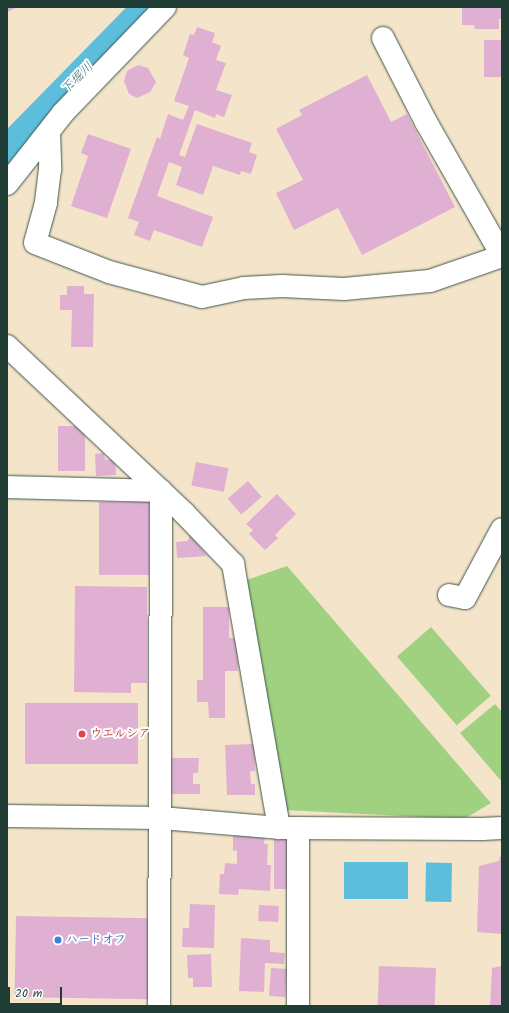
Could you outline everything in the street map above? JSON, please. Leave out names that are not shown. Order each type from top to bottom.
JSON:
[{"type":"street","points":[[7,184],[63,113],[165,7]]},
{"type":"street","points":[[49,132],[50,169],[47,197],[35,243],[109,272],[202,297],[244,288],[282,286],[344,289],[430,281],[502,256],[426,122],[383,38]]},
{"type":"street","points":[[7,346],[161,491],[232,564],[288,828],[298,1006]]},
{"type":"street","points":[[7,487],[161,491]]},
{"type":"street","points":[[159,1006],[161,818],[161,491]]},
{"type":"street","points":[[449,595],[465,598],[502,529]]},
{"type":"street","points":[[7,816],[161,818],[288,828],[502,828]]},
{"type":"green space","points":[[287,566],[491,803],[464,819],[284,810],[238,583]]},
{"type":"green space","points":[[431,627],[491,696],[457,725],[397,657]]},
{"type":"green space","points":[[495,704],[502,712],[502,782],[460,733]]},
{"type":"water","points":[[344,862],[408,862],[408,899],[344,899]]},
{"type":"water","points":[[426,863],[452,863],[451,902],[425,902]]},
{"type":"building","points":[[7,7],[18,7],[7,12]]},
{"type":"building","points":[[462,7],[502,7],[502,19],[499,19],[499,29],[475,29],[474,25],[462,25]]},
{"type":"building","points":[[197,27],[215,33],[212,42],[221,46],[216,60],[226,63],[216,90],[232,95],[224,117],[216,114],[215,118],[195,110],[179,155],[185,157],[197,124],[252,143],[249,152],[257,155],[251,174],[241,171],[240,175],[213,166],[203,195],[176,185],[182,167],[169,162],[157,196],[213,217],[202,247],[154,230],[150,241],[134,235],[139,222],[128,218],[157,137],[160,139],[168,114],[183,120],[189,106],[174,101],[189,58],[183,55],[190,34],[194,35]]},
{"type":"building","points":[[484,40],[502,40],[502,77],[484,77]]},
{"type":"building","points":[[138,65],[148,68],[156,82],[150,92],[137,98],[129,94],[124,81],[127,71]]},
{"type":"building","points":[[367,75],[391,122],[407,114],[455,207],[362,255],[338,208],[294,230],[276,193],[303,180],[276,129],[302,115],[299,110]]},
{"type":"building","points":[[88,134],[131,149],[107,218],[71,206],[88,156],[81,153]]},
{"type":"building","points":[[67,286],[84,286],[84,294],[94,294],[93,347],[71,347],[72,310],[60,310],[60,295],[67,295]]},
{"type":"building","points":[[58,426],[85,426],[85,471],[58,471]]},
{"type":"building","points":[[104,453],[105,460],[115,459],[116,475],[96,476],[95,454]]},
{"type":"building","points":[[196,462],[228,468],[224,492],[191,486]]},
{"type":"building","points":[[248,481],[262,497],[241,515],[228,499]]},
{"type":"building","points":[[277,494],[296,514],[275,535],[278,538],[265,550],[249,534],[253,530],[246,524]]},
{"type":"building","points":[[99,502],[149,502],[149,575],[99,575]]},
{"type":"building","points":[[190,534],[207,556],[177,558],[176,542],[188,541]]},
{"type":"building","points":[[75,586],[147,587],[147,683],[131,683],[131,693],[74,692]]},
{"type":"building","points":[[203,607],[229,607],[229,638],[238,638],[238,671],[225,671],[225,718],[209,718],[208,702],[197,702],[197,680],[203,680]]},
{"type":"building","name":"ウエルシア","points":[[25,703],[138,703],[138,764],[25,764]]},
{"type":"building","points":[[254,744],[255,771],[250,771],[251,784],[255,784],[255,795],[227,795],[225,745]]},
{"type":"building","points":[[170,758],[199,758],[198,773],[193,773],[193,784],[200,784],[200,794],[169,794]]},
{"type":"building","points":[[233,835],[265,836],[264,844],[268,844],[267,865],[271,865],[270,891],[239,889],[238,895],[219,894],[220,874],[224,874],[225,863],[237,864],[237,850],[233,851]]},
{"type":"building","points":[[274,835],[291,835],[291,889],[274,889]]},
{"type":"building","points":[[502,850],[502,934],[477,932],[479,866],[499,861]]},
{"type":"building","points":[[190,904],[215,905],[214,948],[182,947],[183,928],[189,928]]},
{"type":"building","points":[[259,905],[279,906],[278,922],[258,921]]},
{"type":"building","points":[[16,916],[150,918],[149,999],[15,997]]},
{"type":"building","points":[[241,938],[270,940],[270,952],[285,953],[284,964],[265,963],[264,992],[239,991]]},
{"type":"building","points":[[211,954],[212,987],[193,987],[193,978],[188,978],[187,955]]},
{"type":"building","points":[[379,966],[436,968],[435,1006],[378,1006]]},
{"type":"building","points":[[502,966],[502,1006],[490,1006],[492,968]]},
{"type":"building","points":[[271,968],[287,969],[285,997],[269,996]]},
{"type":"waterway","name":"下堀川","points":[[7,152],[149,7]]},
{"type":"place","name":"ウエルシア","points":[[82,734]]},
{"type":"place","name":"ハードオフ","points":[[58,940]]}]
